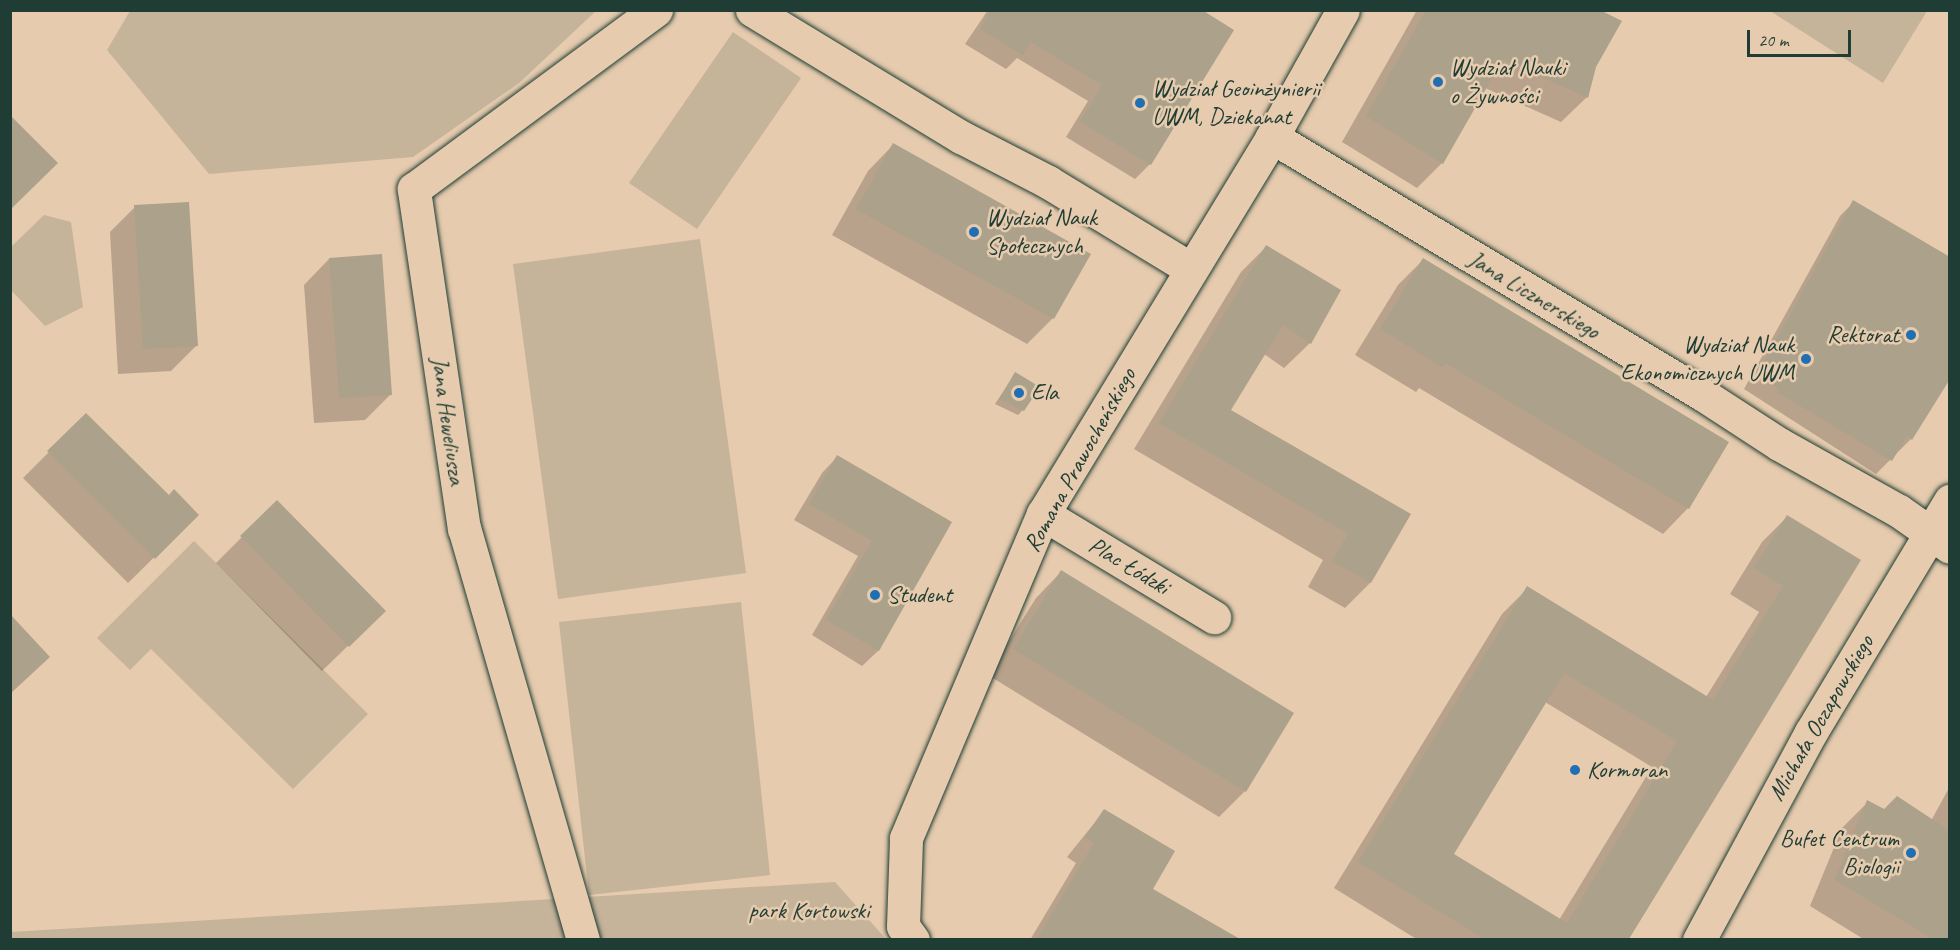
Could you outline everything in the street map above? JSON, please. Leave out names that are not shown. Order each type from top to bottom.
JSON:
[{"type":"street","name":"Jana Heweliusza","points":[[583,939],[464,529],[414,189],[656,10]]},
{"type":"street","points":[[752,10],[961,137],[1048,182],[1191,269]]},
{"type":"street","name":"Romana Prawocheńskiego","points":[[913,939],[903,926],[906,838],[939,755],[1043,514],[1272,137],[1343,10]]},
{"type":"street","name":"Jana Licznerskiego","points":[[1272,137],[1702,394],[1779,444],[1899,511],[1939,541]]},
{"type":"street","name":"Michała Oczapowskiego","points":[[1699,939],[1811,732],[1939,541],[1950,501]]},
{"type":"street","name":"Plac Łódzki","points":[[1043,514],[1214,617]]},
{"type":"green space","points":[[130,11],[596,11],[519,83],[413,157],[209,174],[107,50]]},
{"type":"green space","points":[[1770,11],[1927,11],[1883,83]]},
{"type":"green space","points":[[733,32],[801,78],[697,229],[629,183]]},
{"type":"green space","points":[[44,215],[71,222],[83,307],[45,326],[10,289],[11,247]]},
{"type":"green space","points":[[700,239],[746,573],[558,599],[513,264]]},
{"type":"green space","points":[[194,541],[368,714],[293,789],[151,649],[130,670],[97,638]]},
{"type":"green space","points":[[741,602],[770,875],[589,895],[559,622]]},
{"type":"green space","name":"park Kortowski","points":[[835,882],[886,939],[11,940],[11,932]]},
{"type":"building","name":"Wydział Geoinżynierii UWM, Dziekanat","points":[[991,10],[1202,10],[1234,30],[1151,165],[1080,122],[1102,85],[1031,42],[1023,55],[980,29]]},
{"type":"building","name":"Wydział Nauki o Żywności","points":[[1426,10],[1600,10],[1622,21],[1596,67],[1588,98],[1503,59],[1443,164],[1366,116]]},
{"type":"building","points":[[10,115],[58,163],[10,210]]},
{"type":"building","name":"Wydział Nauk Społecznych","points":[[893,143],[1091,254],[1054,319],[856,209]]},
{"type":"building","points":[[1853,200],[1950,257],[1950,379],[1912,440],[1907,436],[1892,461],[1777,392],[1779,389],[1757,375]]},
{"type":"building","points":[[189,202],[198,346],[143,349],[134,205]]},
{"type":"building","points":[[1266,245],[1341,290],[1311,344],[1283,325],[1231,410],[1411,514],[1371,583],[1332,561],[1348,534],[1159,423]]},
{"type":"building","points":[[382,254],[392,395],[339,398],[329,258]]},
{"type":"building","points":[[1423,258],[1729,442],[1689,509],[1445,363],[1442,367],[1380,329]]},
{"type":"building","name":"Ela","points":[[1015,372],[1040,387],[1024,411],[999,399]]},
{"type":"building","points":[[86,413],[169,495],[174,489],[199,515],[155,559],[47,451]]},
{"type":"building","points":[[837,455],[952,522],[879,651],[826,620],[872,541],[809,504]]},
{"type":"building","points":[[277,500],[386,611],[349,647],[240,536]]},
{"type":"building","points":[[1787,515],[1861,560],[1629,939],[1485,939],[1358,862],[1527,586],[1713,700],[1783,586],[1754,568]],"holes":[[[1564,673],[1677,741],[1567,923],[1454,854]]]},
{"type":"building","points":[[1061,570],[1294,713],[1246,792],[1013,649]]},
{"type":"building","points":[[10,614],[50,657],[10,694]]},
{"type":"building","points":[[1897,796],[1950,831],[1950,939],[1933,939],[1835,880],[1867,800],[1884,809]]},
{"type":"building","points":[[1104,809],[1175,851],[1153,889],[1240,939],[1037,939],[1094,843],[1085,837]]},
{"type":"place","name":"Wydział Nauki o Żywności","points":[[1438,82]]},
{"type":"place","name":"Wydział Geoinżynierii UWM, Dziekanat","points":[[1140,103]]},
{"type":"place","name":"Wydział Nauk Społecznych","points":[[974,232]]},
{"type":"place","name":"Rektorat","points":[[1911,335]]},
{"type":"place","name":"Wydział Nauk Ekonomicznych UWM","points":[[1806,359]]},
{"type":"place","name":"Ela","points":[[1019,393]]},
{"type":"place","name":"Student","points":[[875,595]]},
{"type":"place","name":"Kormoran","points":[[1575,770]]},
{"type":"place","name":"Bufet Centrum Biologii","points":[[1911,853]]}]
